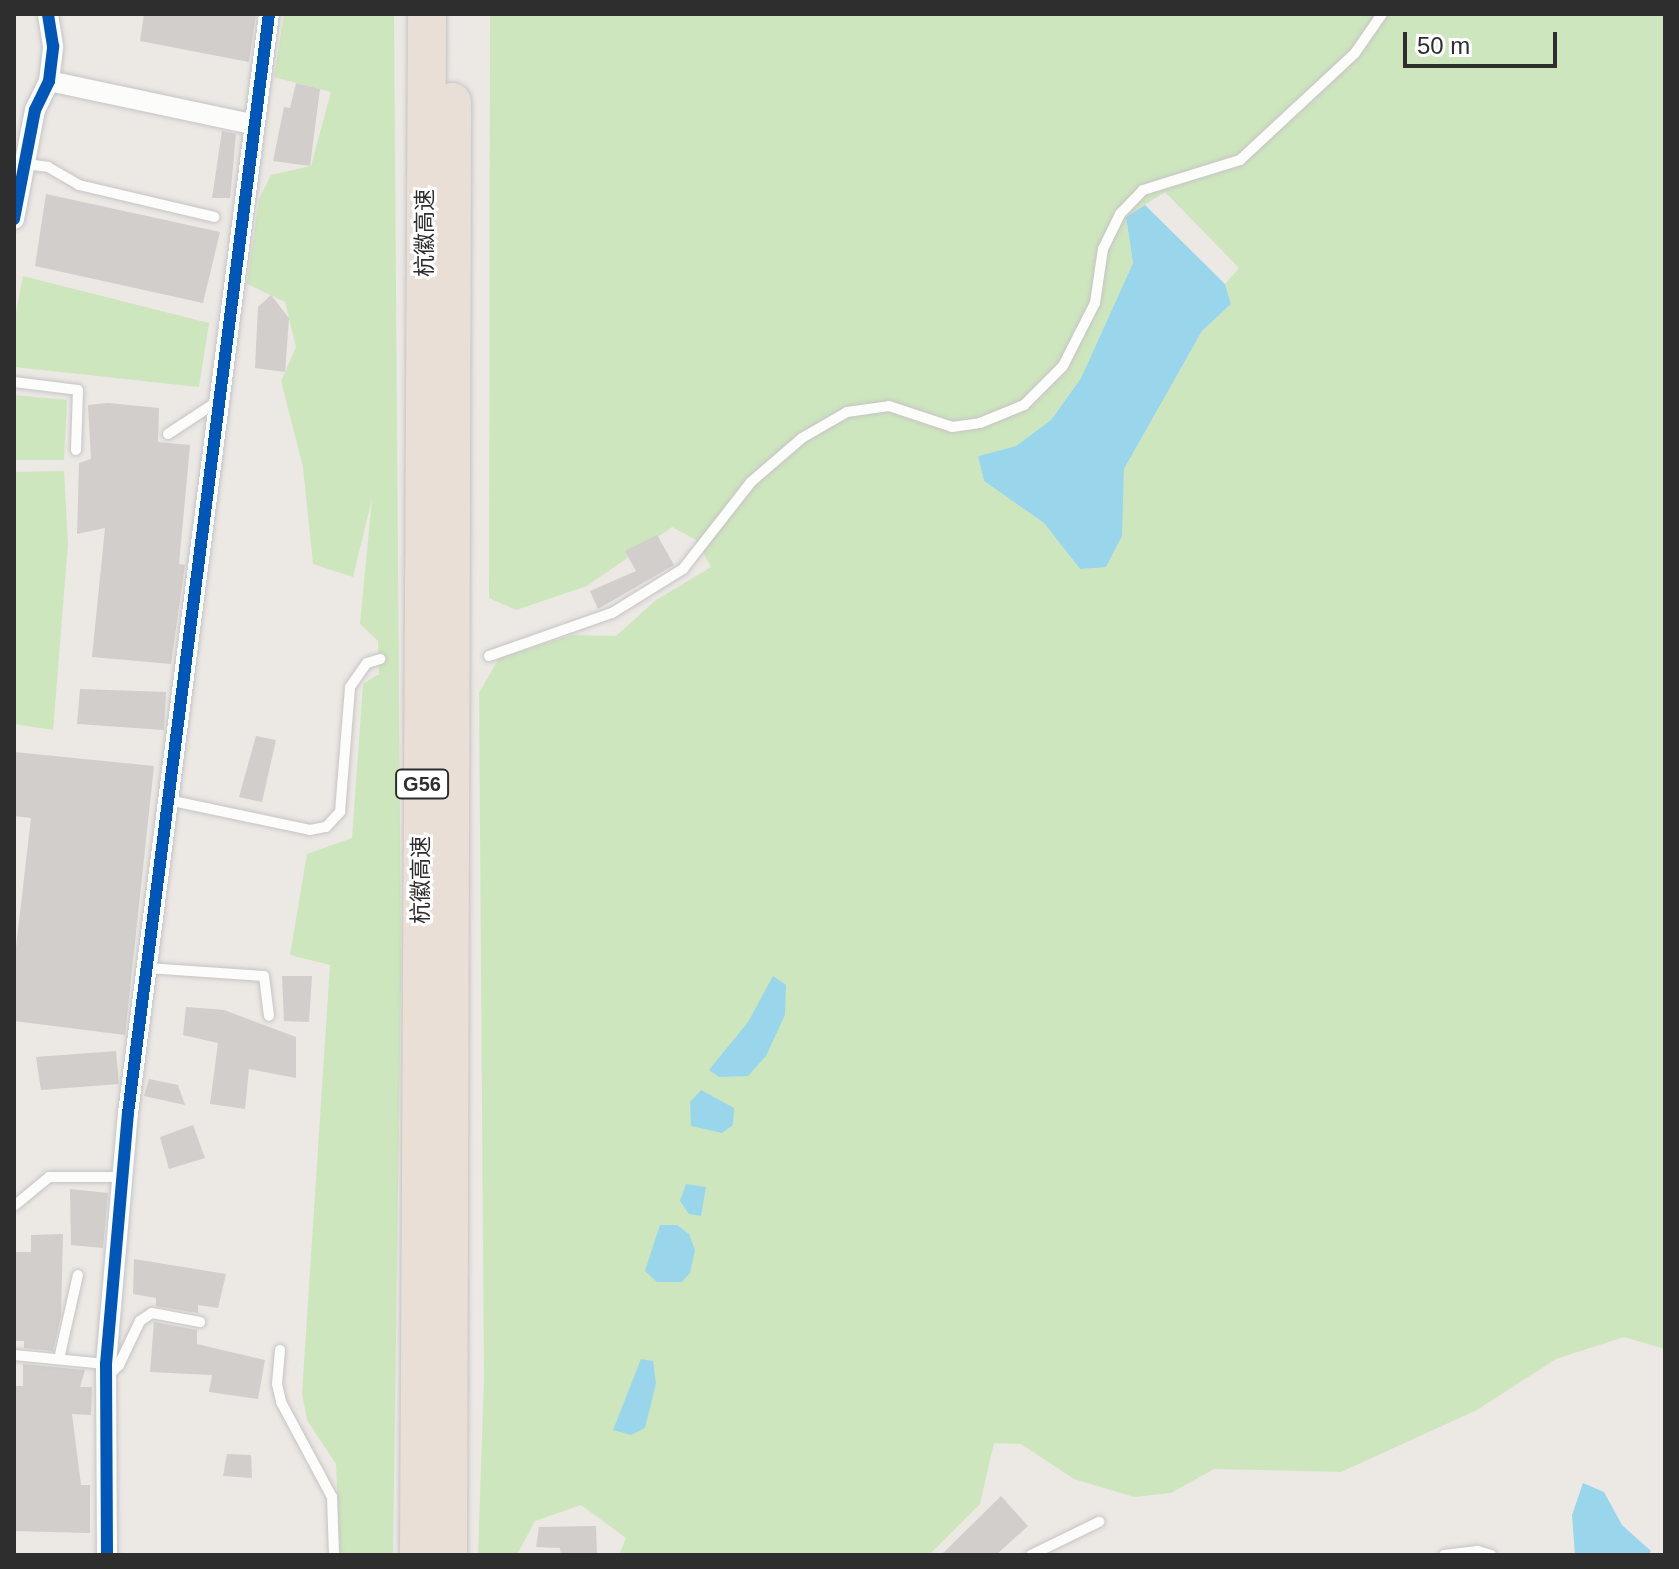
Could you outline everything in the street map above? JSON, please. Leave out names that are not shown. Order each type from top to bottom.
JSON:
[{"type":"highway","name":"杭徽高速","points":[[419,1555],[427,14]]},
{"type":"highway","name":"杭徽高速","points":[[448,1555],[451,14]]},
{"type":"street","points":[[14,219],[35,110],[49,81],[53,46],[48,14]]},
{"type":"street","points":[[107,1555],[106,1371],[123,1177],[251,124],[269,14]]},
{"type":"street","points":[[49,81],[251,124]]},
{"type":"lane","points":[[489,656],[612,613],[683,569],[751,482],[802,438],[847,412],[889,406],[952,427],[1008,415],[1033,399],[1063,366],[1095,303],[1103,249],[1120,214],[1143,190],[1240,160],[1355,53],[1382,14]]},
{"type":"lane","points":[[25,164],[48,167],[79,185],[214,217]]},
{"type":"lane","points":[[14,382],[78,390],[76,450]]},
{"type":"lane","points":[[168,434],[218,401]]},
{"type":"lane","points":[[168,800],[310,830],[326,827],[340,812],[350,687],[367,663],[380,659]]},
{"type":"lane","points":[[147,968],[264,976],[269,1016]]},
{"type":"lane","points":[[14,1206],[49,1177],[123,1177]]},
{"type":"lane","points":[[59,1359],[78,1275]]},
{"type":"lane","points":[[14,1355],[59,1359],[106,1371],[119,1365],[140,1321],[152,1313],[200,1322]]},
{"type":"lane","points":[[280,1350],[277,1384],[281,1402],[332,1497],[334,1555]]},
{"type":"lane","points":[[1031,1555],[1099,1522]]},
{"type":"lane","points":[[1444,1555],[1478,1551],[1491,1555]]},
{"type":"green space","points":[[284,14],[394,14],[401,974],[393,1555],[340,1555],[336,1464],[307,1420],[302,1394],[330,965],[290,955],[307,854],[352,838],[363,684],[379,674],[378,641],[360,624],[372,499],[353,577],[313,564],[303,467],[281,381],[296,347],[285,302],[247,284],[259,199],[271,175],[311,166],[331,92],[274,77]]},
{"type":"green space","points":[[490,14],[1665,14],[1665,1349],[1624,1337],[1556,1359],[1477,1410],[1341,1472],[1214,1469],[1171,1493],[1134,1497],[1074,1479],[1021,1444],[994,1443],[980,1504],[929,1555],[619,1555],[626,1538],[581,1505],[535,1521],[517,1555],[478,1555],[484,1379],[479,693],[499,658],[572,635],[616,636],[656,600],[711,567],[696,540],[672,527],[587,586],[516,610],[489,598]],"holes":[[[1165,192],[1239,268],[1225,284],[1231,304],[1202,331],[1124,469],[1120,533],[1080,569],[1044,523],[984,481],[978,456],[1016,446],[1051,420],[1081,378],[1133,263],[1126,217]]]},
{"type":"green space","points":[[23,276],[209,323],[199,387],[14,367],[14,323]]},
{"type":"green space","points":[[14,395],[67,400],[64,460],[14,460]]},
{"type":"green space","points":[[64,471],[68,544],[53,730],[14,724],[14,472]]},
{"type":"water","points":[[1145,205],[1225,284],[1231,304],[1202,331],[1124,469],[1122,536],[1106,567],[1080,569],[1044,523],[984,481],[978,456],[1016,446],[1051,420],[1081,378],[1133,263],[1126,217]]},
{"type":"water","points":[[773,976],[786,985],[785,1015],[766,1056],[748,1076],[719,1077],[709,1070],[748,1022]]},
{"type":"water","points":[[701,1090],[734,1108],[733,1125],[722,1133],[691,1126],[690,1102]]},
{"type":"water","points":[[686,1184],[706,1187],[701,1216],[689,1214],[680,1201]]},
{"type":"water","points":[[660,1225],[677,1225],[689,1234],[695,1250],[690,1273],[682,1282],[657,1282],[645,1271]]},
{"type":"water","points":[[641,1359],[653,1361],[656,1383],[645,1428],[631,1435],[613,1430]]},
{"type":"water","points":[[1583,1483],[1604,1492],[1622,1525],[1651,1551],[1648,1555],[1575,1555],[1572,1515]]},
{"type":"building","points":[[144,14],[256,14],[249,62],[140,41]]},
{"type":"building","points":[[296,83],[320,89],[310,166],[273,161],[284,107],[290,108]]},
{"type":"building","points":[[222,131],[236,134],[230,198],[212,198]]},
{"type":"building","points":[[46,194],[220,232],[203,303],[35,266]]},
{"type":"building","points":[[271,295],[289,318],[285,372],[255,368],[258,307]]},
{"type":"building","points":[[108,403],[159,408],[158,442],[190,445],[179,564],[185,565],[171,664],[92,657],[105,528],[77,534],[79,463],[91,459],[88,405]]},
{"type":"building","points":[[657,535],[674,565],[598,609],[590,591],[636,571],[625,551]]},
{"type":"building","points":[[80,689],[166,692],[164,730],[77,724]]},
{"type":"building","points":[[256,736],[276,740],[262,802],[239,797]]},
{"type":"building","points":[[14,752],[154,766],[125,1035],[14,1021],[14,964],[31,818],[14,816]]},
{"type":"building","points":[[282,976],[312,976],[309,1022],[284,1021]]},
{"type":"building","points":[[186,1007],[224,1010],[296,1037],[296,1078],[249,1069],[245,1109],[210,1104],[218,1043],[183,1035]]},
{"type":"building","points":[[116,1051],[119,1084],[41,1090],[36,1057]]},
{"type":"building","points":[[149,1079],[178,1085],[185,1105],[144,1096]]},
{"type":"building","points":[[193,1125],[205,1158],[169,1169],[160,1137]]},
{"type":"building","points":[[70,1189],[108,1193],[103,1248],[71,1245]]},
{"type":"building","points":[[63,1234],[61,1316],[53,1351],[24,1348],[24,1341],[14,1341],[14,1252],[31,1252],[31,1235]]},
{"type":"building","points":[[134,1259],[226,1274],[218,1308],[198,1305],[198,1313],[156,1306],[156,1298],[133,1294]]},
{"type":"building","points":[[154,1322],[197,1330],[197,1344],[265,1360],[258,1399],[209,1392],[212,1375],[150,1372]]},
{"type":"building","points":[[23,1364],[85,1370],[80,1387],[92,1387],[91,1415],[72,1414],[81,1485],[90,1485],[90,1533],[14,1531],[14,1386],[23,1386]]},
{"type":"building","points":[[227,1454],[251,1455],[252,1478],[223,1476]]},
{"type":"building","points":[[1001,1496],[1028,1526],[996,1555],[941,1555]]},
{"type":"building","points":[[596,1526],[597,1555],[561,1555],[560,1548],[536,1547],[539,1527]]},
{"type":"cycle path","points":[[14,219],[35,110],[49,81],[53,46],[48,14]]},
{"type":"cycle path","points":[[107,1555],[106,1364],[128,1113],[269,14]]}]
